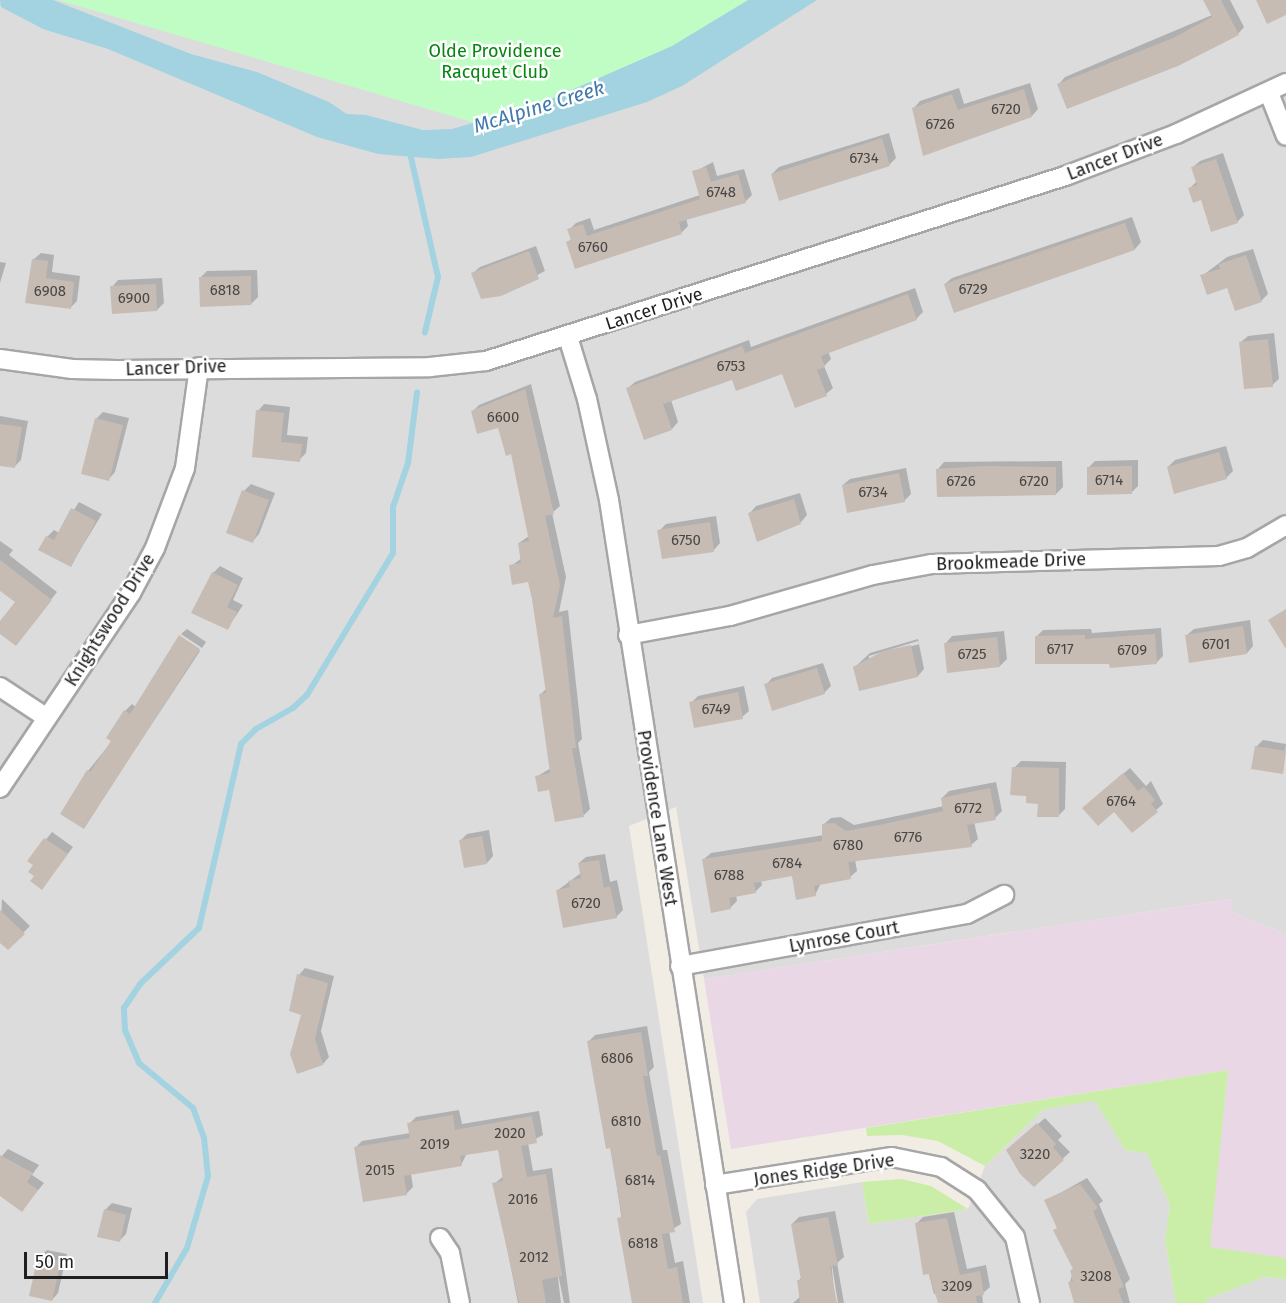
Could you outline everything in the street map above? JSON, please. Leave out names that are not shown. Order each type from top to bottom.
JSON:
[{"type":"street","points":[[1280,89],[1286,136]]},
{"type":"street","name":"Lancer Drive","points":[[0,359],[72,369],[430,367],[486,361],[568,337],[1065,176],[1280,89]]},
{"type":"street","name":"Providence Lane West","points":[[568,337],[588,399],[609,500],[628,635],[734,1303]]},
{"type":"street","name":"Knightswood Drive","points":[[0,789],[131,593],[155,548],[185,468],[199,367]]},
{"type":"street","name":"Brookmeade Drive","points":[[628,635],[730,616],[873,574],[931,564],[1219,556],[1247,548],[1286,525]]},
{"type":"street","points":[[0,687],[47,718]]},
{"type":"street","name":"Lynrose Court","points":[[680,966],[967,914],[1004,895]]},
{"type":"street","name":"Jones Ridge Drive","points":[[715,1185],[892,1157],[941,1167],[977,1190],[1015,1237],[1030,1303]]},
{"type":"street","points":[[440,1238],[450,1253],[460,1303]]},
{"type":"shaded area","points":[[0,0],[1286,0],[1286,934],[1231,912],[1231,899],[704,979],[676,807],[629,826],[703,1303],[0,1303]]},
{"type":"shaded area","points":[[1232,899],[1231,912],[1286,934],[1286,1259],[1209,1247],[1228,1070],[731,1149],[704,979]]},
{"type":"shaded area","points":[[1095,1100],[1125,1150],[1147,1153],[1170,1205],[1165,1240],[1176,1303],[760,1303],[746,1212],[757,1199],[862,1182],[869,1224],[968,1209],[985,1166],[1044,1109]]},
{"type":"shaded area","points":[[1264,1277],[1286,1279],[1286,1303],[1206,1303],[1207,1299]]},
{"type":"green space","name":"Olde Providence Racquet Club","points":[[58,0],[786,0],[499,130]]},
{"type":"green space","points":[[1228,1070],[1210,1247],[1286,1258],[1286,1279],[1264,1277],[1207,1299],[1206,1303],[1176,1303],[1165,1240],[1170,1205],[1147,1153],[1125,1150],[1095,1101],[1044,1109],[985,1166],[938,1141],[902,1135],[867,1136],[866,1128]]},
{"type":"green space","points":[[902,1179],[931,1186],[968,1209],[869,1224],[862,1182]]},
{"type":"water","name":"McAlpine Creek","points":[[0,0],[53,0],[191,54],[257,72],[329,102],[347,114],[366,115],[423,130],[452,129],[544,102],[672,46],[748,0],[817,0],[682,86],[647,102],[471,157],[438,159],[378,154],[317,137],[108,49],[43,29],[1,7]]},
{"type":"building","points":[[1203,0],[1221,0],[1239,35],[1178,66],[1067,109],[1057,84],[1173,38],[1212,17]]},
{"type":"building","points":[[1256,0],[1286,0],[1286,15],[1267,24]]},
{"type":"building","points":[[1024,89],[1032,117],[923,156],[912,108],[952,94],[958,110]]},
{"type":"building","points":[[882,138],[890,166],[779,201],[771,174]]},
{"type":"building","points":[[1216,159],[1238,223],[1211,232],[1201,200],[1193,203],[1188,188],[1197,185],[1191,167]]},
{"type":"building","points":[[706,167],[711,182],[738,174],[746,203],[679,222],[682,234],[575,269],[566,242],[571,240],[567,229],[583,224],[587,236],[700,199],[692,171]]},
{"type":"building","points":[[1125,223],[1135,250],[954,313],[944,284]]},
{"type":"building","points":[[529,251],[539,279],[501,296],[481,299],[471,273]]},
{"type":"building","points":[[1246,255],[1262,302],[1235,311],[1227,288],[1207,295],[1200,275],[1220,269],[1219,264]]},
{"type":"building","points":[[32,259],[48,261],[46,278],[74,282],[71,309],[25,303]]},
{"type":"building","points":[[251,276],[251,305],[200,307],[199,277]]},
{"type":"building","points":[[156,284],[157,311],[112,314],[110,286]]},
{"type":"building","points":[[908,294],[917,320],[821,356],[825,367],[817,370],[827,396],[795,408],[782,374],[736,391],[732,380],[663,404],[672,430],[644,440],[626,388],[742,346],[745,353]]},
{"type":"building","points":[[1268,339],[1273,387],[1244,389],[1239,342]]},
{"type":"building","points":[[525,389],[554,514],[545,516],[560,585],[553,618],[562,616],[576,748],[572,748],[584,817],[555,822],[549,790],[538,792],[535,776],[550,773],[539,694],[546,693],[532,599],[528,582],[512,585],[509,565],[521,563],[518,543],[529,541],[511,454],[506,456],[498,428],[477,434],[471,411]]},
{"type":"building","points":[[256,410],[284,413],[281,442],[302,444],[300,462],[252,457]]},
{"type":"building","points":[[95,418],[123,425],[109,481],[81,474]]},
{"type":"building","points":[[0,424],[22,427],[15,468],[0,466]]},
{"type":"building","points":[[1219,452],[1227,479],[1174,494],[1167,467]]},
{"type":"building","points":[[984,466],[1056,467],[1056,495],[937,497],[936,469]]},
{"type":"building","points":[[1132,466],[1132,494],[1087,495],[1087,467]]},
{"type":"building","points":[[899,473],[905,502],[847,513],[842,485]]},
{"type":"building","points":[[242,490],[269,500],[253,543],[226,533]]},
{"type":"building","points":[[794,499],[801,524],[757,542],[748,513]]},
{"type":"building","points":[[71,508],[96,521],[71,567],[38,550],[46,536],[54,540]]},
{"type":"building","points":[[710,522],[714,552],[662,559],[657,530]]},
{"type":"building","points":[[0,560],[52,600],[16,646],[0,634],[0,621],[15,602],[0,591]]},
{"type":"building","points":[[212,572],[238,585],[227,607],[237,612],[228,630],[191,613]]},
{"type":"building","points":[[1286,609],[1286,649],[1268,620]]},
{"type":"building","points":[[1243,626],[1247,654],[1189,663],[1185,635]]},
{"type":"building","points":[[1155,634],[1157,664],[1110,668],[1109,664],[1035,664],[1035,636],[1085,635],[1085,639]]},
{"type":"building","points":[[179,635],[200,649],[84,829],[60,814],[87,770],[90,772],[111,741],[106,738],[124,710],[130,714]]},
{"type":"building","points":[[997,637],[1000,667],[947,673],[944,643]]},
{"type":"building","points":[[911,645],[918,677],[859,691],[853,667],[883,651]]},
{"type":"building","points":[[817,668],[825,694],[772,711],[764,684]]},
{"type":"building","points":[[738,692],[743,719],[694,728],[689,702]]},
{"type":"building","points":[[1255,746],[1286,751],[1283,774],[1251,769]]},
{"type":"building","points":[[1012,767],[1059,768],[1059,817],[1037,817],[1038,804],[1026,803],[1026,796],[1010,795]]},
{"type":"building","points":[[1123,773],[1138,791],[1144,787],[1155,800],[1151,804],[1158,812],[1132,833],[1114,812],[1098,826],[1082,808]]},
{"type":"building","points":[[990,788],[996,820],[967,825],[972,847],[848,862],[851,879],[814,886],[816,896],[796,900],[792,876],[754,883],[756,893],[729,898],[731,909],[711,913],[702,859],[822,841],[822,824],[834,823],[846,831],[879,825],[943,811],[941,798]]},
{"type":"building","points":[[482,836],[487,864],[464,868],[459,840]]},
{"type":"building","points":[[44,838],[68,854],[42,890],[30,881],[34,876],[28,872],[33,865],[27,861]]},
{"type":"building","points":[[599,860],[604,888],[610,886],[617,918],[563,928],[556,890],[570,887],[568,881],[581,878],[578,863]]},
{"type":"building","points":[[0,910],[25,934],[8,950],[0,943]]},
{"type":"building","points":[[297,974],[328,983],[315,1039],[323,1065],[297,1074],[290,1054],[301,1015],[289,1011]]},
{"type":"building","points":[[641,1032],[648,1076],[643,1076],[657,1156],[660,1155],[675,1232],[662,1234],[668,1269],[677,1267],[683,1303],[632,1303],[617,1218],[622,1217],[610,1148],[606,1149],[587,1041]]},
{"type":"building","points":[[453,1115],[455,1130],[532,1116],[537,1143],[521,1146],[527,1177],[546,1174],[562,1276],[542,1280],[546,1303],[519,1303],[492,1183],[503,1181],[498,1150],[460,1156],[462,1166],[404,1176],[407,1195],[363,1202],[354,1147],[410,1138],[407,1123]]},
{"type":"building","points":[[1037,1123],[1056,1144],[1053,1147],[1064,1160],[1034,1187],[1020,1174],[1006,1150]]},
{"type":"building","points":[[0,1155],[33,1173],[27,1182],[38,1190],[22,1212],[0,1196]]},
{"type":"building","points":[[1080,1184],[1098,1208],[1093,1211],[1124,1287],[1118,1289],[1123,1303],[1074,1303],[1068,1282],[1073,1281],[1070,1270],[1073,1269],[1053,1230],[1057,1228],[1044,1200]]},
{"type":"building","points":[[104,1209],[126,1215],[120,1242],[97,1237]]},
{"type":"building","points":[[828,1217],[838,1265],[830,1266],[837,1303],[800,1303],[797,1280],[801,1280],[791,1224]]},
{"type":"building","points":[[947,1218],[960,1275],[980,1271],[984,1295],[976,1296],[977,1303],[938,1303],[929,1274],[923,1275],[915,1223]]},
{"type":"building","points":[[38,1256],[61,1261],[52,1301],[29,1296]]},
{"type":"waterway","points":[[410,153],[438,277],[425,332]]},
{"type":"waterway","points":[[155,1303],[187,1248],[208,1176],[204,1138],[193,1108],[139,1063],[125,1030],[124,1008],[140,984],[199,928],[241,744],[256,729],[293,708],[307,695],[393,553],[393,507],[408,463],[417,393]]}]
